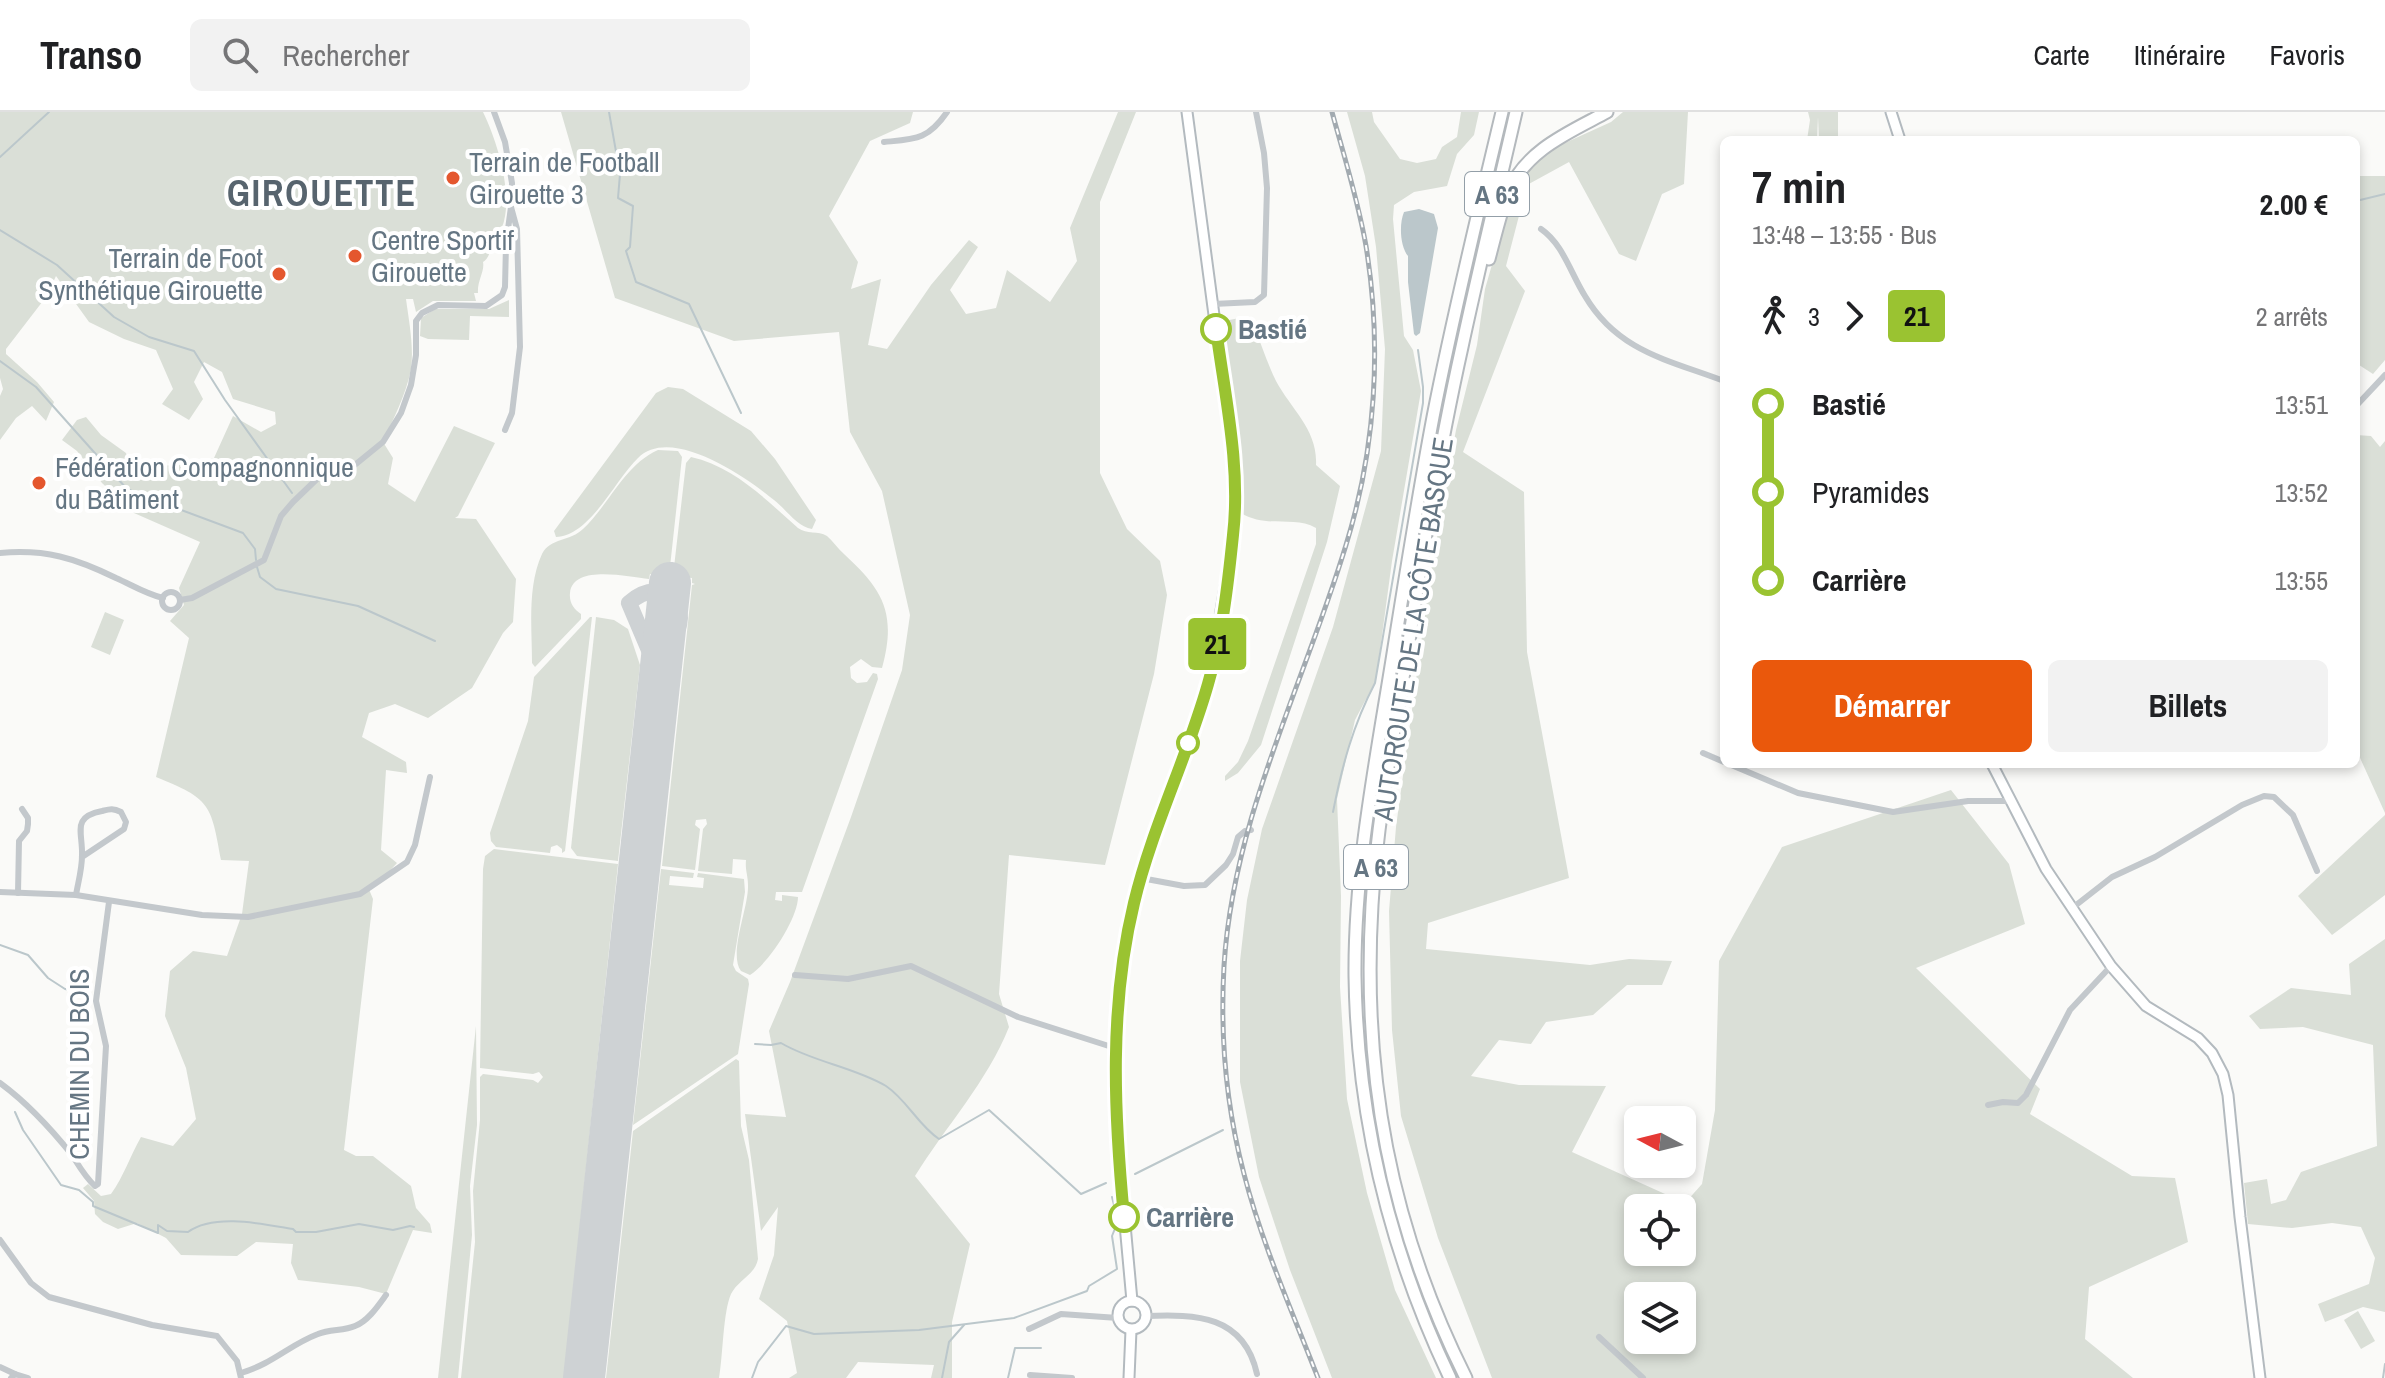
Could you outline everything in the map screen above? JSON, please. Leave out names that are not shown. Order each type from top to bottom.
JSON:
[{"type":"highway","points":[[1488,172],[1495,112]]},
{"type":"highway","name":"AUTOROUTE DE LA CÔTE BASQUE","points":[[1450,1378],[1407,1274],[1374,1159],[1362,1082],[1355,974],[1368,816],[1414,520],[1434,414],[1502,112]]},
{"type":"highway","name":"AUTOROUTE DE LA CÔTE BASQUE","points":[[1466,1378],[1446,1339],[1420,1272],[1391,1173],[1376,1093],[1371,1034],[1372,903],[1382,815],[1427,522],[1516,112]]},
{"type":"highway","points":[[1478,276],[1489,262],[1509,190],[1520,170],[1532,156],[1549,144],[1607,112]]},
{"type":"street","points":[[180,600],[192,598],[264,560],[281,516],[299,496],[318,478],[356,464],[383,442],[401,413],[411,385],[418,317],[438,305],[486,306],[502,295],[512,183],[505,142],[494,112]]},
{"type":"street","points":[[884,142],[920,138],[932,131],[947,112]]},
{"type":"street","points":[[1132,1301],[1116,1126],[1115,1048],[1130,920],[1141,878],[1209,681],[1234,533],[1235,473],[1187,112]]},
{"type":"street","points":[[1213,304],[1255,302],[1264,295],[1267,188],[1256,112]]},
{"type":"street","points":[[1891,112],[1899,136]]},
{"type":"street","points":[[505,430],[512,413],[520,347],[517,229],[511,207]]},
{"type":"street","points":[[1541,229],[1552,237],[1586,298],[1622,338],[1649,355],[1720,380]]},
{"type":"street","points":[[2360,402],[2385,375]]},
{"type":"street","points":[[0,553],[35,551],[57,554],[163,598]]},
{"type":"street","points":[[163,598],[172,592],[180,600]]},
{"type":"street","points":[[163,598],[163,604],[170,610],[177,607],[180,600]]},
{"type":"street","points":[[1703,753],[1720,760]]},
{"type":"street","points":[[1738,768],[1798,793],[1893,812],[1968,801],[2012,801]]},
{"type":"street","points":[[1994,768],[2046,869],[2111,966],[2135,996],[2157,1014],[2198,1038],[2219,1064],[2229,1105],[2260,1378]]},
{"type":"street","points":[[0,892],[76,895],[202,915],[248,917],[360,894],[407,862],[415,845],[430,777]]},
{"type":"street","points":[[2071,909],[2112,877],[2141,865],[2242,805],[2264,796],[2274,797],[2293,815],[2317,871]]},
{"type":"street","points":[[18,893],[19,841],[28,824],[22,809]]},
{"type":"street","points":[[76,895],[84,817],[88,813],[108,809],[121,812],[126,822],[124,829],[82,857]]},
{"type":"street","points":[[1141,878],[1184,886],[1205,885],[1226,865],[1238,837],[1251,830]]},
{"type":"street","name":"CHEMIN DU BOIS","points":[[0,1083],[70,1153],[95,1186],[100,1178],[106,1046],[96,1001],[109,902]]},
{"type":"street","points":[[795,975],[848,979],[911,966],[1018,1017],[1115,1048]]},
{"type":"street","points":[[1988,1105],[2018,1103],[2026,1095],[2070,1010],[2111,966]]},
{"type":"street","points":[[0,1240],[31,1283],[49,1297],[152,1325],[217,1336],[237,1361],[241,1375],[263,1367],[296,1344],[320,1333],[356,1326],[372,1313],[386,1295]]},
{"type":"street","points":[[1132,1301],[1140,1303],[1146,1316],[1143,1324],[1131,1330],[1122,1326],[1118,1318],[1120,1306],[1132,1301]]},
{"type":"street","points":[[1029,1329],[1061,1314],[1118,1318]]},
{"type":"street","points":[[1146,1316],[1180,1315],[1213,1319],[1238,1335],[1254,1359],[1257,1374]]},
{"type":"street","points":[[1129,1378],[1131,1330]]},
{"type":"street","points":[[1599,1337],[1643,1378]]},
{"type":"street","points":[[0,1367],[13,1376],[28,1378]]},
{"type":"street","points":[[1030,1375],[1072,1378]]},
{"type":"shaded area","points":[[0,112],[483,112],[498,151],[505,180],[506,208],[503,225],[483,262],[478,293],[474,293],[476,301],[433,301],[416,312],[413,299],[406,299],[412,343],[411,369],[403,397],[383,442],[393,458],[388,484],[415,502],[454,426],[495,443],[455,518],[476,519],[516,579],[513,622],[503,633],[472,688],[428,718],[395,704],[369,713],[362,737],[406,762],[407,773],[386,770],[381,850],[397,863],[368,887],[373,899],[344,1150],[356,1156],[373,1156],[411,1186],[416,1208],[430,1224],[432,1233],[413,1230],[386,1294],[359,1287],[298,1280],[291,1263],[293,1244],[256,1242],[237,1256],[181,1255],[166,1238],[137,1223],[118,1229],[103,1222],[95,1214],[94,1201],[83,1188],[88,1184],[101,1196],[111,1194],[141,1137],[173,1146],[196,1119],[186,1068],[165,1016],[170,971],[193,951],[227,956],[242,914],[249,861],[221,860],[214,826],[205,805],[188,791],[156,777],[189,638],[170,621],[184,605],[179,588],[200,542],[134,513],[102,483],[77,451],[62,440],[77,420],[86,417],[101,435],[126,453],[129,463],[172,465],[214,458],[233,416],[261,432],[276,424],[275,412],[233,399],[222,372],[204,362],[194,382],[203,399],[189,420],[162,404],[173,389],[156,350],[89,322],[56,276],[46,297],[6,349],[6,354],[54,402],[46,421],[32,406],[16,418],[0,440],[0,396],[3,389],[0,378]]},
{"type":"shaded area","points":[[561,112],[913,112],[910,123],[870,141],[829,216],[858,262],[851,289],[881,279],[868,345],[887,349],[931,285],[969,240],[978,247],[950,290],[966,314],[996,308],[1007,270],[1050,302],[1077,261],[1070,228],[1118,112],[1136,112],[1100,202],[1100,473],[1127,529],[1160,561],[1167,595],[1154,674],[1105,865],[1009,855],[999,994],[1009,1027],[978,1085],[915,1176],[970,1244],[952,1322],[952,1378],[931,1378],[934,1365],[858,1362],[846,1378],[789,1378],[797,1373],[787,1321],[759,1299],[774,1255],[778,1207],[761,1231],[745,1114],[786,1117],[769,1031],[851,817],[902,670],[910,615],[882,491],[850,432],[839,332],[734,341],[615,298]]},
{"type":"shaded area","points":[[1347,112],[1372,112],[1374,122],[1400,159],[1417,163],[1436,159],[1442,147],[1457,137],[1461,112],[1479,112],[1474,135],[1457,154],[1447,186],[1414,192],[1394,205],[1404,336],[1413,350],[1421,391],[1392,561],[1376,680],[1355,720],[1337,799],[1341,896],[1340,987],[1347,1099],[1367,1193],[1395,1290],[1436,1378],[1332,1378],[1290,1270],[1259,1177],[1240,1082],[1240,961],[1247,900],[1262,829],[1333,627],[1381,451],[1385,349],[1376,247],[1365,176]]},
{"type":"shaded area","points":[[1623,112],[1688,112],[1684,184],[1662,194],[1636,261],[1619,254],[1569,162],[1527,185],[1506,266],[1525,291],[1463,452],[1524,492],[1527,652],[1569,878],[1428,923],[1426,949],[1590,965],[1629,959],[1672,961],[1662,985],[1627,985],[1593,1015],[1546,1022],[1531,1044],[1499,1040],[1471,1076],[1519,1085],[1606,1086],[1572,1152],[1665,1194],[1624,1194],[1624,1266],[1696,1266],[1696,1194],[1693,1194],[1702,1184],[1715,1110],[1719,961],[1782,847],[1951,790],[2009,864],[2025,924],[1916,968],[2040,1089],[2030,1114],[2132,1176],[2175,1178],[2188,1242],[2089,1287],[2085,1339],[2133,1378],[1492,1378],[1438,1238],[1401,1116],[1392,1030],[1389,911],[1396,827],[1430,577],[1456,430],[1477,345],[1485,289],[1511,198],[1523,173],[1556,147],[1611,122]]},
{"type":"shaded area","points":[[1808,112],[1838,112],[1838,136],[1819,136],[1818,117],[1817,136],[1808,136]]},
{"type":"shaded area","points":[[2360,176],[2385,176],[2385,360],[2373,374],[2360,366]]},
{"type":"shaded area","points":[[1419,209],[1434,214],[1438,228],[1420,333],[1416,336],[1408,282],[1408,256],[1403,247],[1401,229],[1404,212]]},
{"type":"shaded area","points":[[509,300],[509,317],[470,316],[469,340],[420,336],[421,318],[435,309],[489,309]]},
{"type":"shaded area","points":[[1250,316],[1276,381],[1313,441],[1316,465],[1340,486],[1327,542],[1261,745],[1238,773],[1225,781],[1225,776],[1238,762],[1248,741],[1316,544],[1316,528],[1307,524],[1260,520],[1241,513],[1239,457],[1224,321]]},
{"type":"shaded area","points":[[668,387],[683,389],[751,431],[775,459],[816,520],[812,529],[801,525],[761,490],[727,468],[708,458],[669,447],[652,449],[638,458],[591,517],[568,534],[556,537],[554,531],[656,393]]},
{"type":"shaded area","points":[[2360,435],[2371,436],[2380,447],[2385,441],[2385,813],[2360,758]]},
{"type":"shaded area","points":[[658,450],[678,451],[682,457],[669,576],[650,574],[649,579],[603,574],[581,578],[573,584],[570,597],[581,619],[535,667],[532,663],[531,608],[534,580],[542,554],[550,545],[583,529],[626,475]]},
{"type":"shaded area","points":[[691,457],[736,476],[801,530],[827,536],[877,591],[887,617],[888,632],[882,668],[872,667],[861,659],[850,667],[851,678],[857,683],[867,682],[873,673],[877,674],[878,679],[802,892],[776,892],[775,900],[782,901],[782,895],[798,897],[797,906],[774,951],[750,975],[741,971],[737,953],[747,894],[746,860],[733,859],[732,874],[698,871],[706,819],[696,820],[695,825],[700,829],[695,870],[662,866],[692,585],[695,584],[692,578],[673,576],[686,463]]},
{"type":"shaded area","points":[[105,612],[124,620],[110,655],[91,647]]},
{"type":"shaded area","points":[[590,617],[565,851],[562,853],[557,845],[551,847],[550,853],[496,847],[490,833],[528,721],[534,677]]},
{"type":"shaded area","points":[[596,617],[614,620],[628,629],[640,665],[618,861],[577,856],[571,848]]},
{"type":"shaded area","points":[[2385,815],[2385,895],[2332,935],[2298,896]]},
{"type":"shaded area","points":[[494,849],[618,864],[564,1378],[461,1378],[475,1242],[473,1191],[480,1120],[480,1077],[483,1074],[538,1083],[543,1077],[539,1072],[533,1074],[480,1068],[483,869],[485,856]]},
{"type":"shaded area","points":[[661,869],[694,873],[693,878],[670,876],[669,885],[703,888],[704,878],[697,877],[698,873],[744,879],[745,892],[733,965],[748,979],[749,984],[738,1054],[633,1125]]},
{"type":"shaded area","points":[[2385,939],[2385,1312],[2363,1307],[2325,1322],[2318,1304],[2369,1284],[2375,1258],[2361,1227],[2332,1223],[2292,1228],[2248,1224],[2244,1183],[2267,1179],[2271,1204],[2286,1200],[2301,1172],[2377,1146],[2373,1045],[2303,1027],[2260,1029],[2249,1016],[2291,988],[2351,995],[2349,964]]},
{"type":"shaded area","points":[[476,1026],[477,1125],[470,1186],[472,1235],[458,1378],[438,1378]]},
{"type":"shaded area","points":[[736,1059],[739,1061],[741,1126],[749,1160],[758,1259],[754,1269],[734,1289],[728,1302],[719,1378],[606,1378],[633,1131]]},
{"type":"shaded area","points":[[2358,1311],[2375,1341],[2361,1349],[2344,1320]]},
{"type":"waterway","points":[[0,157],[49,112]]},
{"type":"waterway","points":[[609,112],[620,174],[618,198],[633,206],[630,247],[626,251],[636,282],[689,304],[741,413]]},
{"type":"waterway","points":[[2360,200],[2385,194]]},
{"type":"waterway","points":[[0,230],[57,265],[114,317],[149,337],[194,351],[292,493]]},
{"type":"waterway","points":[[1333,812],[1349,746],[1375,683],[1423,403],[1418,350]]},
{"type":"waterway","points":[[0,361],[36,387],[126,488],[156,504],[176,508],[243,533],[255,549],[256,560]]},
{"type":"waterway","points":[[257,567],[260,577],[276,589],[358,606],[435,641]]},
{"type":"waterway","points":[[0,945],[28,955],[48,978],[65,989],[89,994]]},
{"type":"waterway","points":[[755,1044],[781,1043],[874,1079],[900,1098],[939,1139],[989,1110],[1081,1194],[1106,1183]]},
{"type":"waterway","points":[[15,1112],[23,1130],[61,1185],[79,1190],[93,1202],[93,1206],[158,1233],[158,1225],[167,1231],[188,1232],[199,1226],[225,1221],[268,1225],[296,1232],[316,1232],[359,1224],[393,1230],[414,1227]]},
{"type":"waterway","points":[[1135,1174],[1223,1130]]},
{"type":"waterway","points":[[752,1378],[758,1362],[786,1326],[814,1334],[919,1330],[1014,1318],[1087,1291],[1089,1286],[1117,1269],[1112,1236],[1118,1221],[1112,1197]]},
{"type":"waterway","points":[[942,1378],[949,1342],[964,1325]]},
{"type":"waterway","points":[[1008,1378],[1015,1348],[1041,1348]]},
{"type":"waterway","points":[[2383,1378],[2385,1364]]},
{"type":"taxiway","points":[[660,676],[629,603],[643,594],[656,592],[667,595],[675,602],[679,623],[674,634],[664,643]]},
{"type":"runway","points":[[584,1378],[670,583]]},
{"type":"railway","points":[[1318,1378],[1268,1252],[1244,1174],[1229,1097],[1223,992],[1230,911],[1241,857],[1255,804],[1346,545],[1370,434],[1375,359],[1371,283],[1359,212],[1332,112]]},
{"type":"bus line","name":"21","points":[[1124,1217],[1116,1126],[1115,1048],[1130,920],[1141,878],[1209,681],[1234,533],[1235,473],[1216,329]]},
{"type":"place","name":"Terrain de Football Girouette 3","points":[[453,178]]},
{"type":"place","name":"Centre Sportif Girouette","points":[[355,256]]},
{"type":"place","name":"Terrain de Foot Synthétique Girouette","points":[[279,274]]},
{"type":"place","name":"Bastié","points":[[1216,329]]},
{"type":"place","name":"Fédération Compagnonnique du Bâtiment","points":[[39,483]]},
{"type":"place","name":"Carrière","points":[[1124,1217]]},
{"type":"district","name":"GIROUETTE","points":[[322,193]]}]
